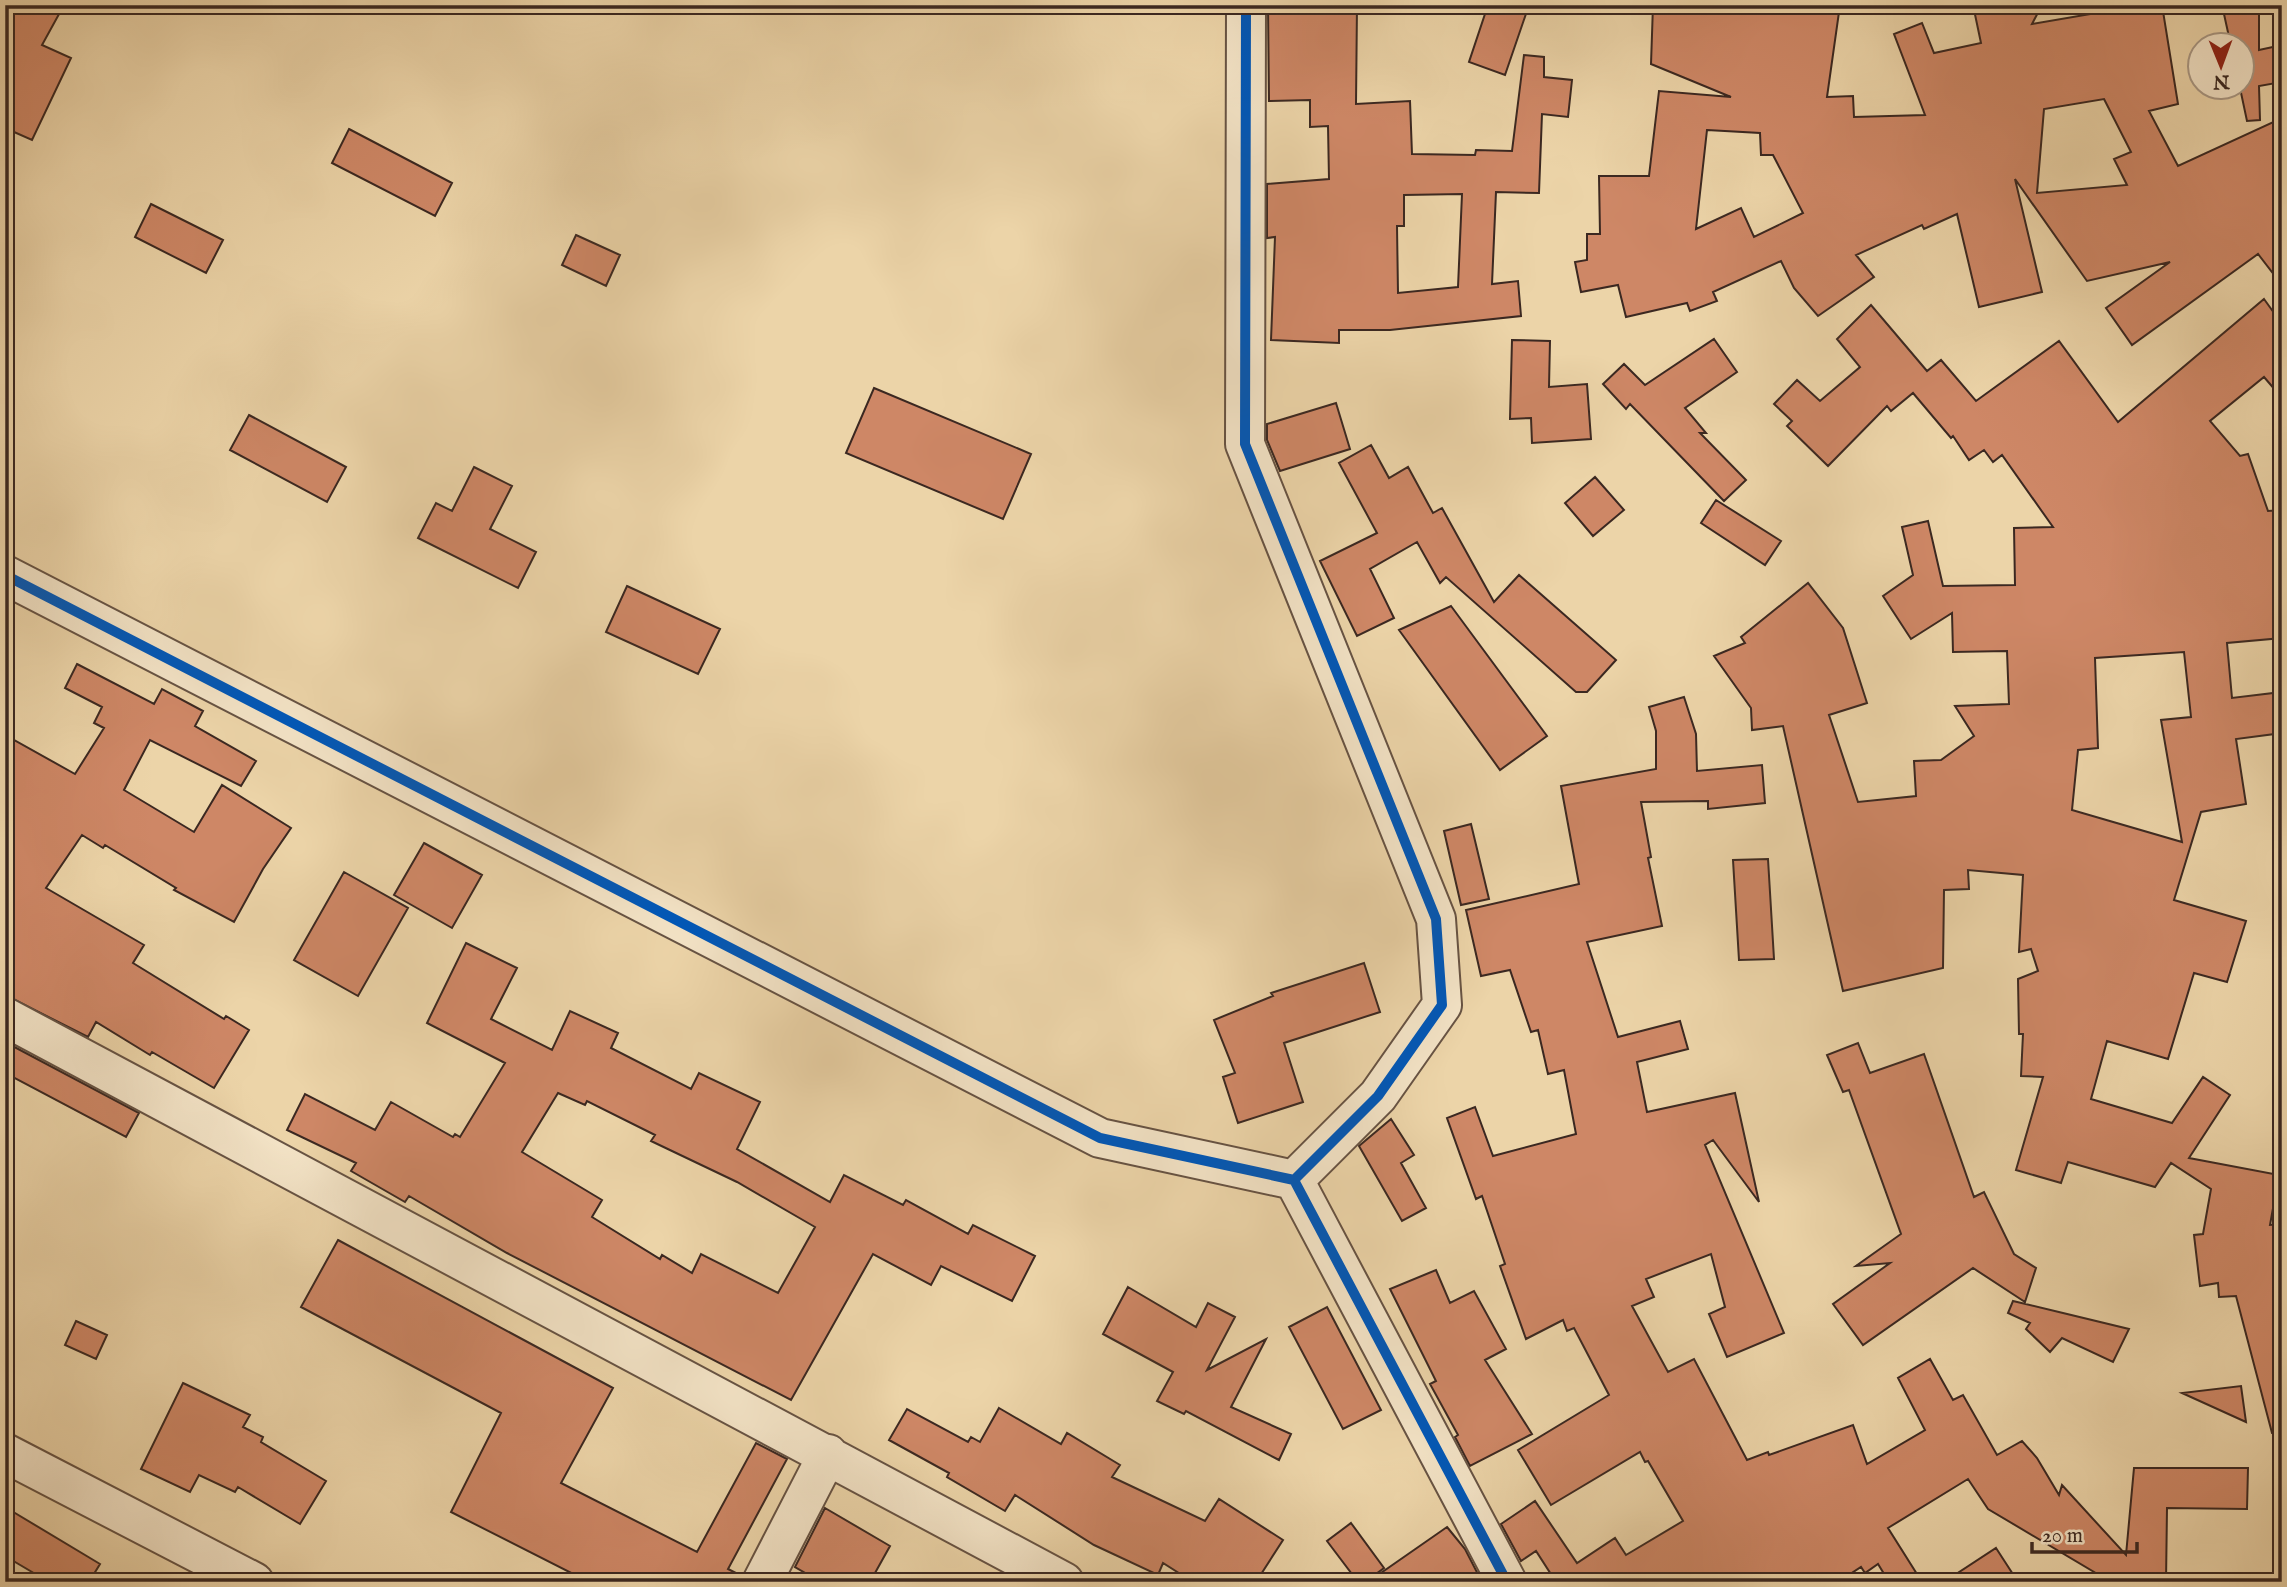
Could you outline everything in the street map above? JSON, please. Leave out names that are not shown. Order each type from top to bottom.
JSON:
[{"type":"street","points":[[1246,5],[1245,444],[1436,919],[1442,1005],[1378,1096],[1294,1180]]},
{"type":"street","points":[[5,575],[1100,1138],[1294,1180],[1507,1582]]},
{"type":"street","points":[[5,1017],[1064,1582]]},
{"type":"street","points":[[5,1453],[254,1582]]},
{"type":"street","points":[[762,1582],[828,1454]]},
{"type":"building","points":[[5,5],[64,5],[42,45],[71,58],[32,140],[5,128]]},
{"type":"building","points":[[1268,5],[1357,5],[1356,104],[1410,101],[1412,154],[1475,155],[1476,150],[1512,151],[1524,55],[1544,57],[1544,77],[1572,80],[1568,117],[1542,114],[1539,193],[1496,192],[1492,284],[1518,281],[1521,316],[1390,330],[1339,330],[1339,343],[1271,340],[1275,237],[1267,238],[1267,184],[1329,179],[1328,126],[1310,127],[1310,100],[1269,101]],"holes":[[[1462,194],[1458,287],[1398,293],[1397,226],[1404,226],[1404,195]]]},
{"type":"building","points":[[1488,5],[1529,5],[1505,75],[1469,62]]},
{"type":"building","points":[[1653,5],[1840,5],[1827,97],[1853,96],[1854,117],[1925,115],[1894,34],[1922,23],[1934,53],[1981,43],[1973,5],[2042,5],[2032,24],[2143,5],[2162,5],[2178,104],[2149,111],[2178,166],[2282,118],[2282,285],[2258,254],[2132,345],[2106,308],[2170,262],[2087,281],[2015,179],[2042,292],[1979,307],[1957,214],[1924,229],[1922,225],[1856,255],[1874,277],[1818,316],[1794,288],[1781,261],[1713,292],[1717,301],[1690,311],[1687,303],[1626,317],[1618,285],[1581,292],[1575,262],[1587,260],[1587,234],[1600,234],[1599,176],[1649,176],[1659,91],[1731,97],[1651,64]],"holes":[[[2104,99],[2131,152],[2114,159],[2127,185],[2037,193],[2044,109]],[[1707,130],[1760,133],[1761,155],[1773,155],[1803,213],[1754,237],[1741,208],[1696,229]]]},
{"type":"building","points":[[2222,5],[2259,5],[2259,50],[2282,45],[2282,82],[2259,86],[2260,120],[2247,121],[2243,102],[2256,102],[2256,32],[2228,32]]},
{"type":"building","points":[[349,129],[452,183],[435,216],[332,163]]},
{"type":"building","points":[[151,204],[223,240],[206,273],[135,237]]},
{"type":"building","points":[[576,235],[620,255],[606,286],[562,265]]},
{"type":"building","points":[[2264,299],[2282,324],[2282,398],[2264,377],[2210,421],[2240,456],[2248,454],[2268,511],[2282,510],[2282,638],[2227,643],[2232,698],[2282,692],[2282,733],[2236,739],[2246,804],[2201,812],[2174,900],[2246,921],[2227,982],[2194,973],[2168,1059],[2107,1041],[2091,1099],[2172,1123],[2203,1077],[2230,1095],[2189,1158],[2279,1175],[2270,1225],[2282,1224],[2282,1432],[2272,1433],[2236,1296],[2219,1297],[2218,1283],[2200,1286],[2194,1235],[2203,1234],[2211,1189],[2171,1163],[2155,1187],[2068,1162],[2061,1183],[2016,1170],[2043,1077],[2021,1076],[2023,1034],[2019,1034],[2018,979],[2038,971],[2031,949],[2019,952],[2023,875],[1968,870],[1969,889],[1944,890],[1943,968],[1843,991],[1783,726],[1752,730],[1751,708],[1714,656],[1745,643],[1741,637],[1808,583],[1843,628],[1867,703],[1829,715],[1858,802],[1916,796],[1914,761],[1941,760],[1974,736],[1955,706],[2009,704],[2007,651],[1953,652],[1952,613],[1911,639],[1883,596],[1913,575],[1902,527],[1928,521],[1943,586],[2015,585],[2014,528],[2053,527],[2002,455],[1993,462],[1984,450],[1969,460],[1953,436],[1951,438],[1913,393],[1891,411],[1887,406],[1828,466],[1787,426],[1792,421],[1774,404],[1797,380],[1820,401],[1860,367],[1837,339],[1871,305],[1927,371],[1941,360],[1976,401],[2059,341],[2118,422]],"holes":[[[2184,652],[2191,717],[2161,720],[2182,842],[2072,810],[2078,750],[2098,748],[2095,658]]]},
{"type":"building","points":[[1714,339],[1737,372],[1685,408],[1706,433],[1700,433],[1746,480],[1724,501],[1630,404],[1626,409],[1603,384],[1624,364],[1645,385]]},
{"type":"building","points":[[1512,340],[1550,341],[1549,387],[1587,384],[1591,439],[1532,443],[1531,418],[1510,419]]},
{"type":"building","points":[[874,388],[1031,454],[1003,519],[846,453]]},
{"type":"building","points":[[1336,403],[1350,449],[1280,471],[1267,440],[1267,424]]},
{"type":"building","points":[[249,415],[346,467],[327,502],[230,450]]},
{"type":"building","points":[[1371,445],[1389,478],[1408,467],[1433,513],[1442,508],[1494,602],[1519,575],[1616,660],[1587,692],[1576,692],[1446,577],[1440,583],[1417,542],[1370,569],[1394,618],[1357,636],[1320,561],[1377,533],[1339,463]]},
{"type":"building","points":[[474,467],[512,486],[490,529],[536,552],[518,588],[418,538],[436,503],[452,511]]},
{"type":"building","points":[[1595,477],[1624,510],[1593,536],[1565,503]]},
{"type":"building","points":[[1716,500],[1781,541],[1765,565],[1701,523]]},
{"type":"building","points":[[627,586],[720,629],[698,674],[606,632]]},
{"type":"building","points":[[1451,606],[1547,736],[1500,770],[1399,630]]},
{"type":"building","points":[[77,664],[154,704],[162,689],[203,711],[195,726],[256,761],[241,786],[150,740],[124,790],[194,832],[222,785],[291,828],[263,869],[234,922],[174,890],[176,888],[105,845],[103,848],[82,835],[46,888],[144,945],[133,963],[224,1019],[226,1016],[249,1030],[214,1088],[152,1052],[150,1055],[96,1022],[88,1037],[5,995],[5,735],[75,774],[104,728],[94,723],[102,707],[65,688]]},
{"type":"building","points":[[1684,697],[1696,734],[1697,771],[1762,765],[1765,803],[1708,809],[1708,801],[1641,802],[1651,857],[1648,858],[1662,926],[1587,942],[1618,1037],[1680,1021],[1688,1049],[1637,1062],[1647,1112],[1735,1093],[1759,1202],[1713,1140],[1705,1145],[1784,1333],[1727,1357],[1709,1314],[1725,1307],[1711,1254],[1646,1279],[1654,1297],[1632,1306],[1668,1372],[1694,1359],[1747,1460],[1768,1452],[1769,1455],[1853,1425],[1867,1464],[1925,1430],[1898,1378],[1930,1359],[1953,1400],[1963,1395],[1997,1455],[2022,1441],[2037,1458],[2059,1495],[2062,1485],[2126,1555],[2134,1468],[2248,1468],[2247,1509],[2167,1508],[2166,1582],[2111,1582],[1988,1509],[1968,1479],[1888,1528],[1922,1582],[1889,1582],[1878,1564],[1865,1573],[1861,1567],[1838,1582],[1549,1582],[1554,1579],[1536,1551],[1521,1561],[1501,1524],[1535,1501],[1577,1563],[1615,1538],[1626,1555],[1683,1521],[1640,1452],[1551,1505],[1518,1450],[1609,1395],[1574,1328],[1567,1331],[1563,1320],[1526,1339],[1500,1266],[1505,1264],[1482,1196],[1476,1199],[1447,1118],[1475,1107],[1493,1156],[1576,1134],[1564,1070],[1548,1074],[1538,1030],[1531,1032],[1510,970],[1481,976],[1466,910],[1579,884],[1561,786],[1656,769],[1656,731],[1649,707]]},
{"type":"building","points":[[1471,824],[1489,899],[1461,905],[1444,831]]},
{"type":"building","points":[[424,843],[482,875],[452,928],[394,895]]},
{"type":"building","points":[[1768,859],[1774,959],[1739,960],[1733,860]]},
{"type":"building","points":[[344,872],[408,908],[358,996],[294,960]]},
{"type":"building","points":[[466,943],[517,968],[491,1019],[552,1050],[570,1011],[618,1033],[611,1048],[691,1089],[699,1073],[760,1102],[737,1149],[830,1202],[844,1175],[903,1205],[906,1200],[968,1234],[973,1225],[1035,1256],[1012,1301],[941,1266],[931,1285],[873,1254],[791,1400],[507,1253],[409,1196],[405,1202],[351,1171],[356,1163],[287,1130],[305,1094],[375,1130],[391,1102],[453,1137],[455,1134],[460,1137],[505,1063],[427,1023]],"holes":[[[558,1093],[585,1105],[587,1101],[655,1135],[651,1141],[737,1182],[815,1227],[778,1293],[701,1254],[692,1273],[662,1255],[660,1259],[592,1217],[602,1200],[522,1152]]]},
{"type":"building","points":[[1364,963],[1380,1012],[1284,1043],[1303,1102],[1238,1123],[1223,1077],[1235,1073],[1214,1020],[1273,996],[1271,993]]},
{"type":"building","points":[[5,1042],[139,1113],[126,1137],[5,1073]]},
{"type":"building","points":[[1858,1043],[1870,1073],[1924,1054],[1974,1197],[1984,1192],[2014,1254],[2036,1268],[2025,1302],[1973,1268],[1863,1345],[1833,1304],[1890,1263],[1856,1266],[1901,1234],[1849,1090],[1843,1092],[1827,1055]]},
{"type":"building","points":[[1391,1119],[1414,1155],[1401,1163],[1426,1208],[1402,1221],[1359,1146]]},
{"type":"building","points":[[338,1240],[613,1388],[561,1483],[697,1552],[756,1443],[787,1459],[728,1569],[742,1576],[740,1582],[589,1582],[451,1512],[501,1413],[301,1307]]},
{"type":"building","points":[[1436,1270],[1450,1303],[1474,1291],[1506,1349],[1485,1360],[1532,1434],[1470,1466],[1455,1437],[1458,1435],[1430,1384],[1436,1381],[1390,1289]]},
{"type":"building","points":[[1128,1287],[1196,1327],[1208,1303],[1235,1317],[1207,1370],[1266,1339],[1231,1407],[1291,1434],[1279,1460],[1186,1411],[1184,1414],[1157,1401],[1173,1372],[1103,1334]]},
{"type":"building","points":[[2013,1301],[2129,1329],[2113,1362],[2062,1338],[2050,1352],[2026,1329],[2030,1323],[2008,1313]]},
{"type":"building","points":[[1327,1307],[1381,1410],[1343,1429],[1289,1327]]},
{"type":"building","points":[[76,1321],[107,1335],[96,1359],[65,1345]]},
{"type":"building","points":[[183,1383],[250,1415],[243,1427],[263,1437],[261,1442],[326,1481],[300,1524],[238,1487],[235,1492],[199,1475],[190,1492],[141,1469]]},
{"type":"building","points":[[2241,1386],[2246,1422],[2182,1393]]},
{"type":"building","points":[[999,1408],[1061,1444],[1067,1433],[1120,1465],[1112,1477],[1205,1521],[1219,1499],[1283,1540],[1256,1582],[1193,1582],[1163,1563],[1158,1575],[1094,1545],[1015,1495],[1005,1511],[947,1477],[949,1473],[889,1440],[907,1409],[968,1442],[971,1437],[980,1442]]},
{"type":"building","points":[[5,1507],[100,1564],[89,1582],[49,1582],[5,1556]]},
{"type":"building","points":[[825,1508],[890,1546],[870,1582],[821,1582],[795,1567]]},
{"type":"building","points":[[1351,1523],[1384,1568],[1365,1582],[1358,1582],[1327,1541]]},
{"type":"building","points":[[1447,1527],[1465,1549],[1482,1582],[1368,1582]]},
{"type":"building","points":[[1996,1548],[2018,1582],[1944,1582]]},
{"type":"cycle path","points":[[1246,5],[1245,444],[1436,919],[1442,1005],[1378,1096],[1294,1180]]},
{"type":"cycle path","points":[[5,575],[1100,1138],[1294,1180],[1507,1582]]}]
